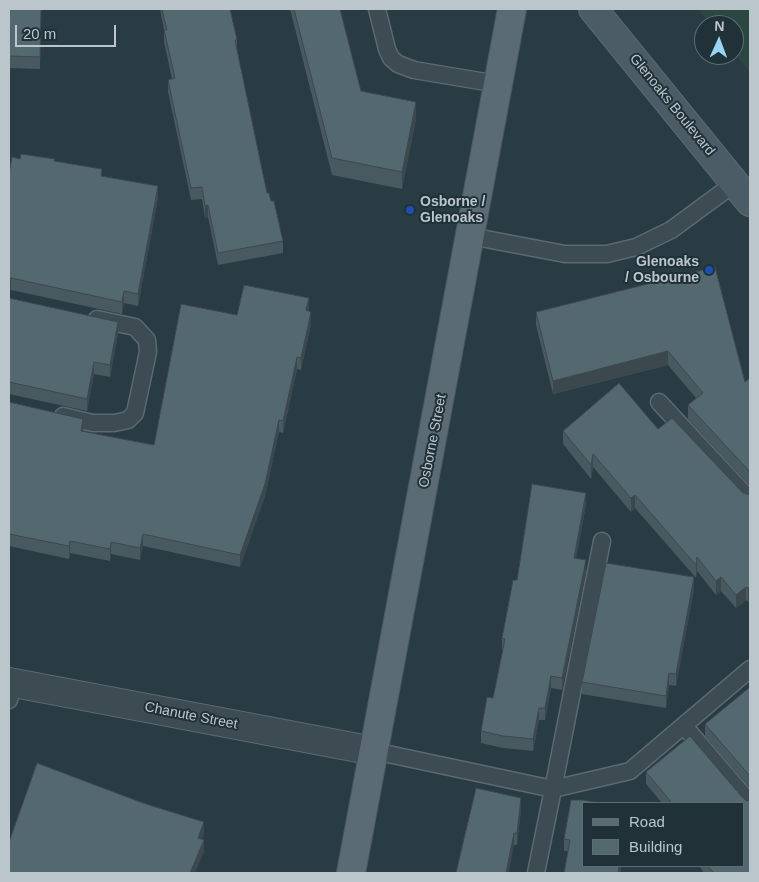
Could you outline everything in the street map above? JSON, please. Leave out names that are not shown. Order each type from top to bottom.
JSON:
[{"type":"main road","name":"Osborne Street","points":[[351,873],[512,9]]},
{"type":"main road","name":"Glenoaks Boulevard","points":[[593,9],[743,192]]},
{"type":"street","name":"Chanute Street","points":[[10,688],[374,751]]},
{"type":"lane","points":[[377,9],[387,50],[391,58],[398,64],[414,70],[498,84]]},
{"type":"lane","points":[[470,236],[565,254],[607,254],[636,247],[743,192]]},
{"type":"lane","points":[[46,412],[93,423],[114,423],[128,420],[135,413],[148,352],[147,340],[135,327],[77,315]]},
{"type":"lane","points":[[659,402],[750,500]]},
{"type":"lane","points":[[536,873],[602,541]]},
{"type":"lane","points":[[374,751],[553,790],[630,771],[750,669]]},
{"type":"lane","points":[[684,726],[750,804]]},
{"type":"green space","points":[[698,9],[750,9],[750,73],[744,65],[744,15],[703,15]]},
{"type":"building","points":[[9,9],[41,9],[40,57],[9,56]]},
{"type":"building","points":[[162,9],[230,9],[267,193],[269,193],[271,201],[274,201],[283,241],[218,253],[208,205],[205,206],[202,187],[191,188],[168,80],[175,78],[164,30],[167,30]]},
{"type":"building","points":[[294,9],[340,9],[361,91],[416,102],[402,172],[332,158]]},
{"type":"building","points":[[21,154],[102,169],[101,176],[158,186],[138,294],[124,291],[122,302],[9,279],[9,173],[12,157],[20,159]]},
{"type":"building","points":[[715,267],[745,382],[750,378],[750,472],[688,405],[703,393],[668,351],[553,381],[536,312]]},
{"type":"building","points":[[244,285],[309,298],[306,310],[311,312],[301,358],[297,357],[283,421],[279,420],[265,484],[240,555],[143,534],[140,548],[111,542],[110,549],[70,541],[69,546],[9,534],[9,402],[83,419],[81,431],[154,445],[181,304],[237,315]]},
{"type":"building","points":[[9,298],[118,322],[110,365],[94,362],[87,399],[9,382]]},
{"type":"building","points":[[619,383],[658,429],[672,418],[743,493],[750,495],[750,586],[748,588],[746,587],[736,595],[721,577],[716,581],[697,557],[696,565],[635,495],[631,498],[593,454],[591,465],[563,431]]},
{"type":"building","points":[[532,484],[586,493],[574,558],[586,560],[562,678],[551,676],[545,708],[539,708],[533,739],[503,736],[481,731],[487,697],[493,698],[505,639],[502,638],[513,580],[517,580]]},
{"type":"building","points":[[606,563],[694,577],[676,674],[669,673],[666,696],[582,682]]},
{"type":"building","points":[[750,687],[750,776],[705,724]]},
{"type":"building","points":[[690,736],[742,797],[747,801],[750,800],[750,873],[714,873],[709,867],[744,867],[744,802],[671,802],[646,772]]},
{"type":"building","points":[[37,763],[143,803],[204,822],[198,838],[204,840],[190,873],[9,873],[9,842]]},
{"type":"building","points":[[476,788],[521,798],[517,833],[514,833],[506,873],[456,873]]},
{"type":"building","points":[[571,800],[594,802],[582,802],[582,867],[619,867],[618,873],[564,873],[570,840],[564,839]]},
{"type":"place","name":"Osborne / Glenoaks","points":[[410,210]]},
{"type":"place","name":"Glenoaks / Osbourne","points":[[709,270]]}]
